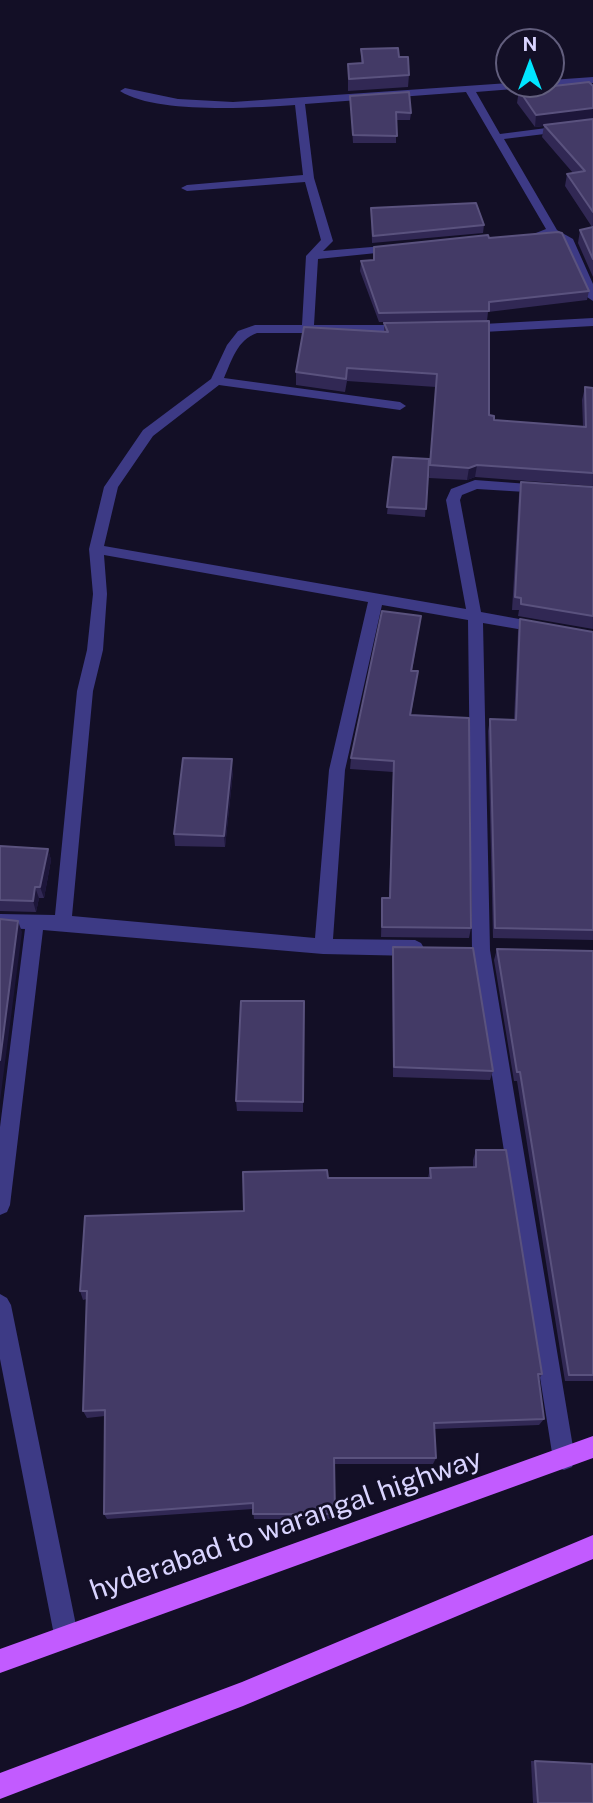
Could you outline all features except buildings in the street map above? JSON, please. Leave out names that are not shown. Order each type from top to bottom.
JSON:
[{"type":"main road","name":"hyderabad to warangal highway","points":[[0,1661],[593,1447]]},
{"type":"main road","points":[[0,1786],[243,1694],[593,1546]]},
{"type":"street","points":[[565,82],[593,80]]},
{"type":"street","points":[[125,91],[145,98],[224,103],[300,101],[495,87]]},
{"type":"street","points":[[469,89],[553,232]]},
{"type":"street","points":[[300,101],[309,178],[327,241],[312,256],[308,329]]},
{"type":"street","points":[[498,137],[593,125]]},
{"type":"street","points":[[187,188],[309,178]]},
{"type":"street","points":[[526,235],[553,232],[567,239],[593,297]]},
{"type":"street","points":[[567,239],[580,236]]},
{"type":"street","points":[[312,256],[406,247]]},
{"type":"street","points":[[451,329],[593,322]]},
{"type":"street","points":[[63,923],[85,691],[95,650],[100,594],[96,549],[111,487],[148,432],[216,381],[233,345],[242,334],[255,329],[425,329]]},
{"type":"street","points":[[216,381],[400,405]]},
{"type":"street","points":[[554,490],[475,484],[456,492],[453,500],[475,618],[481,950],[564,1459]]},
{"type":"street","points":[[96,549],[554,630]]},
{"type":"street","points":[[323,946],[337,770],[376,598]]},
{"type":"street","points":[[0,921],[63,923],[323,946],[428,948]]},
{"type":"street","points":[[0,1205],[36,924]]},
{"type":"street","points":[[0,1305],[66,1635]]}]
